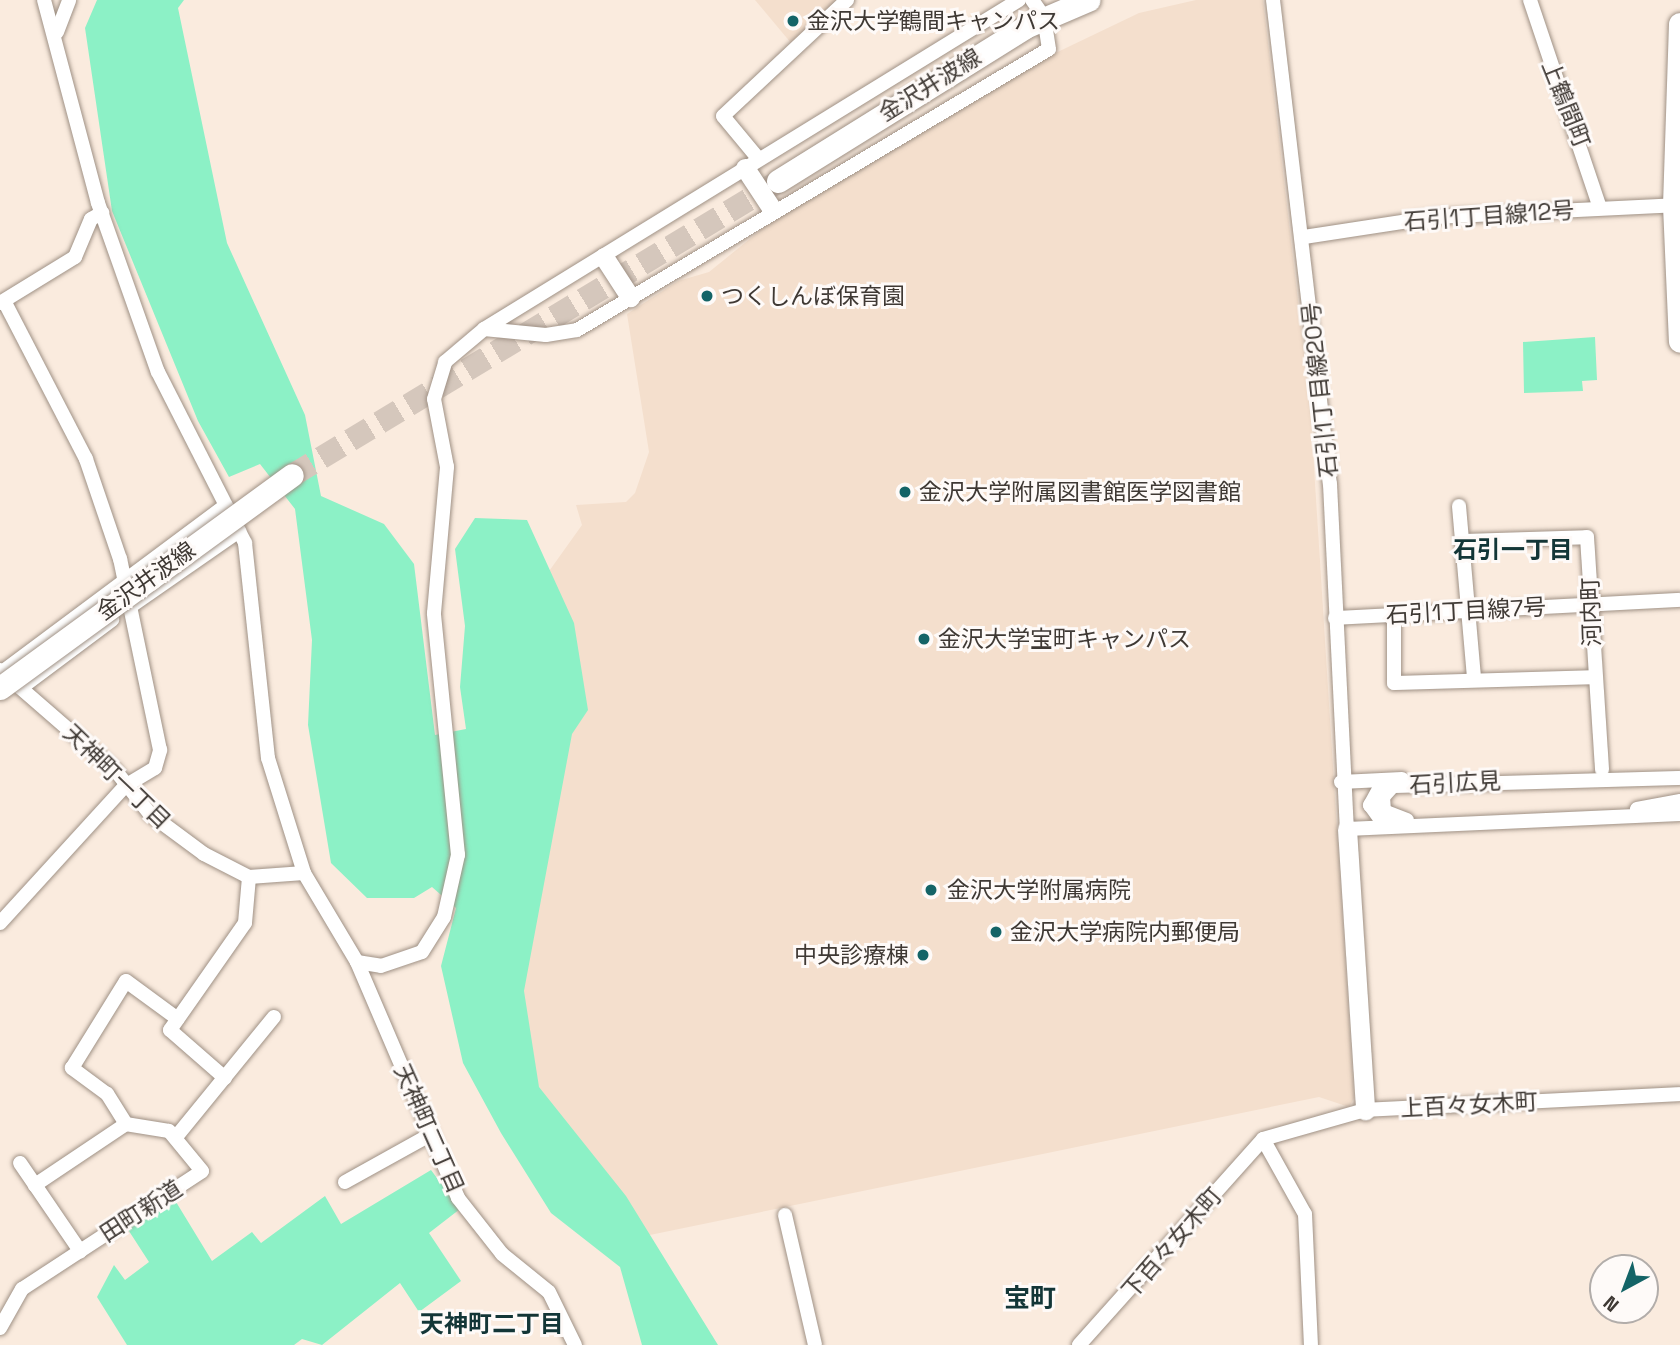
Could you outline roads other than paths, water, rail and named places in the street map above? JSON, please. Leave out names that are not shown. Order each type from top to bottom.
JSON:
[{"type":"main road","name":"金沢井波線","points":[[778,181],[1038,8],[1088,0]]},
{"type":"main road","points":[[1680,24],[1677,205],[1680,341]]},
{"type":"main road","name":"金沢井波線","points":[[6,679],[292,475]]},
{"type":"street","points":[[44,0],[57,32],[102,213],[158,372],[239,531],[268,758],[304,873],[357,962],[381,966],[422,952],[444,917],[458,855],[434,613],[447,467],[434,399],[445,362],[484,329],[1021,0],[1038,8],[1049,49],[772,209],[577,330],[546,335],[484,329]]},
{"type":"street","points":[[57,32],[69,0]]},
{"type":"street","points":[[772,209],[751,163],[723,116],[847,0]]},
{"type":"street","name":"石引1丁目線20号","points":[[1273,0],[1304,237],[1329,478],[1341,782],[1347,829]]},
{"type":"street","name":"上鶴間町","points":[[1530,0],[1600,208]]},
{"type":"street","name":"石引1丁目線12号","points":[[1304,237],[1434,217],[1677,205]]},
{"type":"street","points":[[0,923],[125,786],[155,768],[160,750],[124,578],[86,458],[2,303],[75,257],[91,219],[102,213]]},
{"type":"street","points":[[604,257],[630,298]]},
{"type":"street","points":[[6,679],[124,578],[226,505]]},
{"type":"street","points":[[1459,506],[1471,609],[1474,679]]},
{"type":"street","points":[[6,679],[130,607],[239,531]]},
{"type":"street","name":"河内町","points":[[1463,541],[1587,537],[1593,677],[1602,770]]},
{"type":"street","name":"石引1丁目線7号","points":[[1335,618],[1680,600]]},
{"type":"street","points":[[1394,615],[1394,683],[1593,677]]},
{"type":"street","name":"天神町一丁目","points":[[6,679],[204,854],[249,877]]},
{"type":"street","points":[[1341,782],[1680,767]]},
{"type":"street","name":"石引広見","points":[[1680,778],[1398,785],[1381,804],[1400,821],[1631,810],[1680,801]]},
{"type":"street","points":[[1384,780],[1370,805],[1386,827]]},
{"type":"street","points":[[1365,1110],[1347,829],[1680,814]]},
{"type":"street","points":[[225,1078],[170,1030],[245,923],[249,877],[304,873]]},
{"type":"street","name":"天神町二丁目","points":[[357,962],[428,1136],[458,1198],[502,1254],[549,1292],[576,1345]]},
{"type":"street","points":[[178,1019],[126,981],[72,1068],[107,1094],[126,1124],[176,1137],[274,1017]]},
{"type":"street","name":"上百々女木町","points":[[1263,1139],[1365,1110],[1680,1094]]},
{"type":"street","points":[[35,1185],[126,1124]]},
{"type":"street","points":[[345,1182],[428,1136]]},
{"type":"street","name":"田町新道","points":[[0,1328],[22,1289],[202,1171],[176,1137]]},
{"type":"street","points":[[1263,1139],[1305,1214],[1311,1345]]},
{"type":"street","name":"下百々女木町","points":[[1079,1345],[1263,1139]]},
{"type":"street","points":[[20,1163],[80,1251]]},
{"type":"street","points":[[785,1215],[815,1345]]},
{"type":"tunnel","points":[[292,475],[777,182]]},
{"type":"place","name":"金沢大学鶴間キャンパス","points":[[793,21]]},
{"type":"place","name":"つくしんぼ保育園","points":[[707,296]]},
{"type":"place","name":"金沢大学附属図書館医学図書館","points":[[905,492]]},
{"type":"place","name":"金沢大学宝町キャンパス","points":[[924,639]]},
{"type":"place","name":"金沢大学附属病院","points":[[931,890]]},
{"type":"place","name":"金沢大学病院内郵便局","points":[[996,932]]},
{"type":"place","name":"中央診療棟","points":[[923,955]]},
{"type":"district","name":"石引一丁目","points":[[1513,550]]},
{"type":"district","name":"宝町","points":[[1030,1299]]},
{"type":"district","name":"天神町二丁目","points":[[492,1324]]}]
